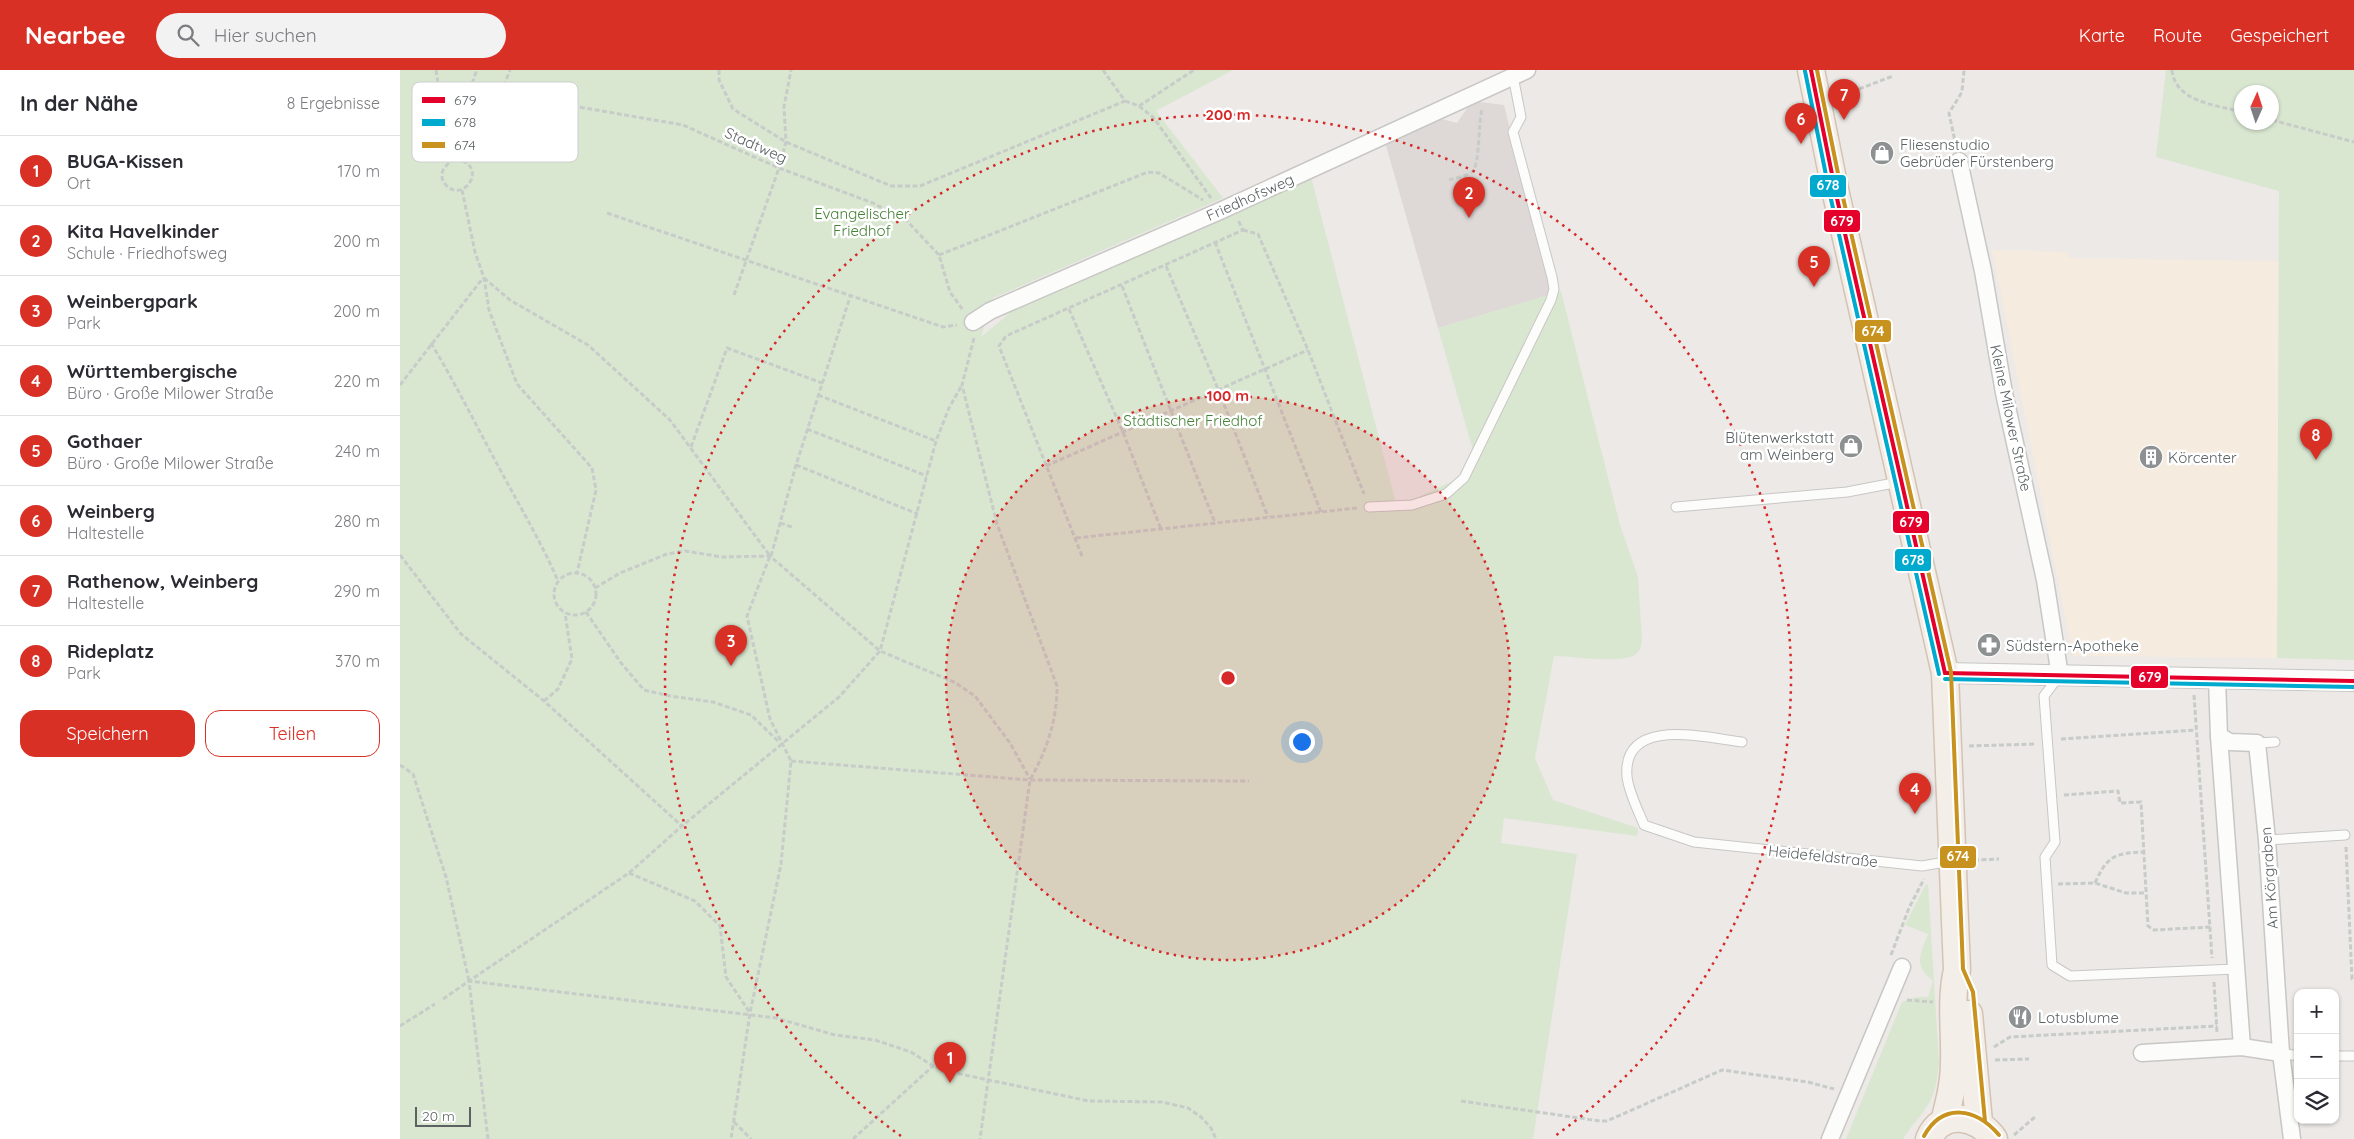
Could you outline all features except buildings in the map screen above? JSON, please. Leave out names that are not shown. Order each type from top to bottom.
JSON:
[{"type":"main road","points":[[1811,70],[1817,106],[1945,673],[1951,861],[1957,970],[1952,1004],[1954,1072],[1952,1091],[1936,1131]]},
{"type":"main road","points":[[1957,970],[1967,993],[1974,1061],[1987,1131]]},
{"type":"main road","points":[[1936,1131],[1960,1118],[1987,1131]]},
{"type":"street","name":"Friedhofsweg","points":[[973,322],[990,311],[1226,208],[1520,73]]},
{"type":"street","name":"Kleine Milower Straße","points":[[1959,162],[1982,271],[2004,393],[2045,580],[2060,676]]},
{"type":"street","points":[[1945,673],[2354,681]]},
{"type":"street","points":[[2218,678],[2219,736],[2242,1047]]},
{"type":"street","points":[[2219,736],[2230,742],[2257,743]]},
{"type":"street","name":"Am Körgraben","points":[[2257,743],[2267,840],[2281,1053],[2292,1139]]},
{"type":"street","points":[[1830,1139],[1902,967]]},
{"type":"street","points":[[2142,1053],[2242,1047],[2281,1053]]},
{"type":"lane","points":[[1369,507],[1412,505],[1446,494],[1464,478],[1551,300],[1554,289],[1552,277],[1513,132],[1521,117],[1520,73]]},
{"type":"lane","points":[[1676,507],[1848,492],[1902,481]]},
{"type":"lane","points":[[2060,676],[2044,696],[2055,842],[2045,857],[2052,965],[2070,976],[2236,969]]},
{"type":"lane","name":"Heidefeldstraße","points":[[1742,742],[1673,734],[1650,737],[1640,743],[1631,757],[1627,778],[1644,825],[1694,842],[1922,866],[1951,861]]},
{"type":"lane","points":[[2257,743],[2276,742]]},
{"type":"lane","points":[[2267,840],[2345,835]]},
{"type":"lane","points":[[2281,1053],[2294,1055]]},
{"type":"lane","points":[[2339,1056],[2354,1056]]},
{"type":"path","points":[[472,82],[477,70]]},
{"type":"path","points":[[505,82],[510,70]]},
{"type":"path","points":[[720,70],[719,80],[733,108],[786,142],[891,186],[920,186],[1125,102],[1139,106],[1153,117],[1243,230],[1258,234],[1308,350],[1369,507],[1076,538]]},
{"type":"path","points":[[734,295],[779,168],[786,142],[784,107],[791,70]]},
{"type":"path","points":[[1103,70],[1125,102]]},
{"type":"path","points":[[1139,106],[1194,70]]},
{"type":"path","points":[[1959,162],[1949,113],[1962,92],[1964,70]]},
{"type":"path","points":[[2172,70],[2177,87],[2184,94],[2234,110]]},
{"type":"path","points":[[1817,106],[1893,76]]},
{"type":"path","points":[[1449,180],[1472,172],[1477,165],[1478,122],[1488,88]]},
{"type":"path","name":"Stadtweg","points":[[578,107],[683,125],[779,168],[873,203],[907,221],[939,255],[950,292],[973,322]]},
{"type":"path","points":[[2279,122],[2354,142]]},
{"type":"path","points":[[450,162],[446,164],[442,173],[444,183],[452,189],[462,190],[469,186],[473,172],[465,162]]},
{"type":"path","points":[[939,255],[1148,172],[1159,173],[1226,208]]},
{"type":"path","points":[[462,190],[475,252],[484,278],[489,310],[517,384],[592,468],[596,490],[577,573]]},
{"type":"path","points":[[443,999],[628,873],[682,826],[839,697],[880,651],[936,441],[949,408],[962,384],[975,340],[973,322],[943,327],[850,297],[746,259],[608,213]]},
{"type":"path","points":[[1082,556],[999,346],[1006,336],[1122,286],[1243,230]]},
{"type":"path","points":[[1215,242],[1321,512]]},
{"type":"path","points":[[1166,266],[1218,389],[1268,517]]},
{"type":"path","points":[[400,385],[431,343],[484,278]]},
{"type":"path","points":[[484,278],[510,300],[588,345],[670,420],[770,556],[880,651],[954,682],[975,696],[1010,743],[1030,780]]},
{"type":"path","points":[[1122,286],[1215,523]]},
{"type":"path","points":[[731,1139],[750,1014],[781,864],[792,761],[781,744],[770,720],[747,616],[770,556],[807,429],[850,297]]},
{"type":"path","points":[[1069,309],[1123,432],[1161,529]]},
{"type":"path","points":[[431,343],[459,389],[503,474],[539,537],[558,581]]},
{"type":"path","points":[[691,448],[727,348],[822,382]]},
{"type":"path","points":[[1046,466],[1308,350]]},
{"type":"path","points":[[962,384],[998,524],[1057,686],[1057,710],[1044,756],[1030,780],[980,1139]]},
{"type":"path","points":[[818,395],[936,441]]},
{"type":"path","points":[[807,429],[927,476]]},
{"type":"path","points":[[796,465],[918,514]]},
{"type":"path","points":[[780,523],[792,527]]},
{"type":"path","points":[[596,588],[620,573],[667,554],[685,551],[722,556],[770,556]]},
{"type":"path","points":[[400,555],[461,634],[544,701],[682,826]]},
{"type":"path","points":[[577,573],[588,578],[596,588],[595,602],[586,612],[576,615],[565,612],[556,602],[554,594],[558,581],[563,576],[577,573]]},
{"type":"path","points":[[544,701],[558,689],[572,659],[565,612]]},
{"type":"path","points":[[586,612],[621,663],[644,690],[713,702],[751,715],[781,744]]},
{"type":"path","points":[[2193,678],[2218,1048]]},
{"type":"path","points":[[1948,747],[2037,744],[2046,740],[2196,730]]},
{"type":"path","points":[[792,761],[1030,780],[1249,781]]},
{"type":"path","points":[[400,765],[413,774],[446,877],[469,981],[488,1139]]},
{"type":"path","points":[[2051,796],[2118,791],[2120,803],[2140,802],[2148,926],[2154,930],[2210,927]]},
{"type":"path","points":[[2345,835],[2352,946],[2352,979],[2354,980]]},
{"type":"path","points":[[2095,883],[2103,865],[2112,857],[2126,853],[2144,852]]},
{"type":"path","points":[[1951,861],[1925,876],[1890,953],[1902,967],[1905,1000],[1952,1004]]},
{"type":"path","points":[[628,873],[695,901],[720,926],[726,977],[750,1014]]},
{"type":"path","points":[[2046,884],[2095,883],[2126,893],[2146,893]]},
{"type":"path","points":[[469,981],[776,1018],[835,1036],[875,1040],[911,1052],[933,1066],[960,1074],[1089,1101],[1162,1102],[1188,1108],[1206,1122],[1216,1139]]},
{"type":"path","points":[[400,1026],[435,1004]]},
{"type":"path","points":[[1974,1061],[2010,1037],[2217,1026]]},
{"type":"path","points":[[1974,1061],[2029,1059]]},
{"type":"path","points":[[853,1139],[933,1066]]},
{"type":"path","points":[[1461,1101],[1607,1121],[1722,1070],[1808,1082],[1849,1093]]},
{"type":"path","points":[[2010,1139],[2036,1116]]},
{"type":"path","points":[[734,1122],[751,1139]]},
{"type":"shaded area","points":[[1472,101],[1504,105],[1551,295],[1438,328],[1385,142],[1438,118],[1457,123]]},
{"type":"shaded area","points":[[1992,250],[2068,252],[2068,258],[2279,261],[2277,658],[2073,656]]},
{"type":"green space","points":[[400,70],[1233,70],[1156,111],[1223,198],[993,298],[981,337],[1016,308],[1311,177],[1397,507],[1463,476],[1474,454],[1438,328],[1561,291],[1620,525],[1638,577],[1642,641],[1638,652],[1628,658],[1608,659],[1554,656],[1535,758],[1553,800],[1638,828],[1637,836],[1504,818],[1501,843],[1577,854],[1533,1139],[400,1139]]},
{"type":"green space","points":[[2166,70],[2354,70],[2354,660],[2277,658],[2279,191],[2156,157]]},
{"type":"green space","points":[[1926,884],[1928,885],[1939,1063],[1934,1092],[1927,1106],[1903,1139],[1846,1139],[1902,1002],[1916,997],[1928,997],[1933,981],[1923,970],[1920,959],[1928,934],[1905,925]]},
{"type":"transit line","name":"679","points":[[1811,70],[1836,194],[1945,673]]},
{"type":"transit line","name":"674","points":[[1817,70],[1842,193],[1951,672],[1963,969],[1973,992],[1985,1121]]},
{"type":"transit line","name":"678","points":[[1805,71],[1830,195],[1939,674]]},
{"type":"transit line","name":"679","points":[[1945,673],[2354,681]]},
{"type":"transit line","name":"678","points":[[1945,679],[2354,687]]},
{"type":"transit line","name":"674","points":[[1924,1136],[1940,1118],[1960,1113],[1970,1114],[1980,1119],[1999,1135]]},
{"type":"place","name":"Rathenow, Weinberg","points":[[1844,120]]},
{"type":"place","name":"Weinberg","points":[[1801,144]]},
{"type":"place","name":"Fliesenstudio Gebrüder Fürstenberg","points":[[1882,153]]},
{"type":"place","name":"Kita Havelkinder","points":[[1469,218]]},
{"type":"place","name":"Gothaer","points":[[1814,287]]},
{"type":"place","name":"Blütenwerkstatt am Weinberg","points":[[1851,446]]},
{"type":"place","name":"Körcenter","points":[[2151,457]]},
{"type":"place","name":"Rideplatz","points":[[2316,460]]},
{"type":"place","name":"Südstern-Apotheke","points":[[1989,645]]},
{"type":"place","name":"Weinbergpark","points":[[731,666]]},
{"type":"place","name":"Württembergische","points":[[1915,814]]},
{"type":"place","name":"Lotusblume","points":[[2020,1017]]},
{"type":"place","name":"BUGA-Kissen","points":[[950,1083]]},
{"type":"park label","name":"Evangelischer Friedhof","points":[[862,222]]},
{"type":"park label","name":"Städtischer Friedhof","points":[[1193,420]]}]
